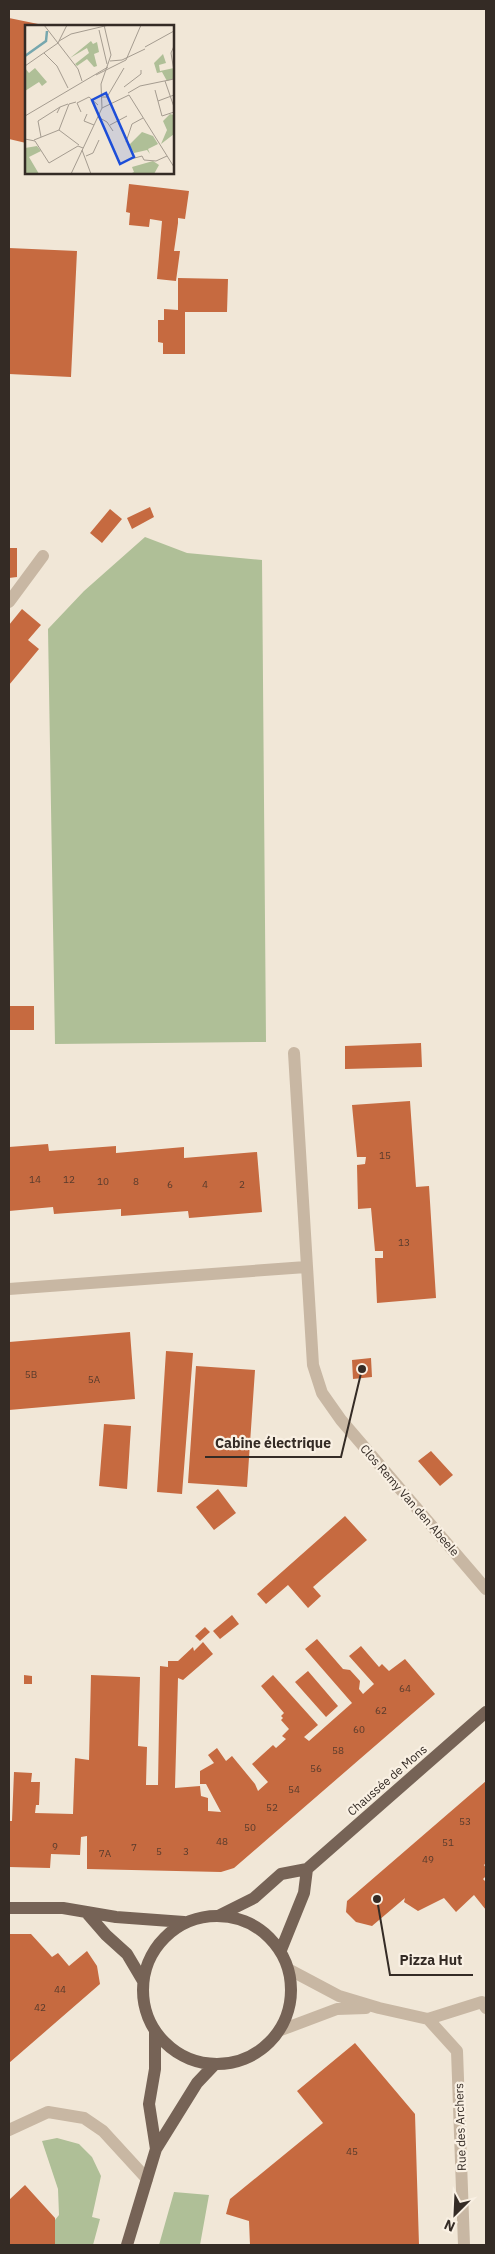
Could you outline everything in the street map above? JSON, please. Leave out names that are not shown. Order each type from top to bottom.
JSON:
[{"type":"main road","name":"Chaussée de Mons","points":[[307,1869],[486,1712]]},
{"type":"main road","points":[[220,1915],[254,1898],[281,1874],[307,1869],[304,1893],[281,1950]]},
{"type":"main road","points":[[9,1908],[64,1908],[145,1920],[184,1922]]},
{"type":"main road","points":[[86,1912],[106,1935],[127,1954],[143,1980]]},
{"type":"main road","points":[[220,1915],[244,1920],[265,1932],[281,1950],[290,1970],[292,1997],[289,2011],[281,2030],[270,2043],[256,2054],[236,2062],[215,2064],[197,2062],[166,2044],[155,2030],[147,2015],[143,1998],[143,1980],[147,1963],[156,1947],[168,1933],[184,1922],[201,1917],[220,1915]]},
{"type":"main road","points":[[155,2030],[156,2069],[149,2104],[156,2149]]},
{"type":"main road","points":[[127,2245],[156,2149],[197,2083],[215,2064]]},
{"type":"street","points":[[9,602],[43,556]]},
{"type":"street","name":"Clos Remy Van den Abeele","points":[[294,1053],[313,1365],[322,1393],[341,1420],[486,1589]]},
{"type":"street","points":[[9,1289],[306,1266]]},
{"type":"street","points":[[290,1970],[339,1996],[379,2008],[428,2019],[482,2002],[486,2008]]},
{"type":"street","points":[[281,2030],[337,2009],[379,2008]]},
{"type":"street","name":"Rue des Archers","points":[[428,2019],[457,2051],[464,2245]]},
{"type":"street","points":[[11,2129],[48,2112],[84,2118],[103,2131],[147,2179]]},
{"type":"green space","points":[[145,537],[187,553],[262,560],[266,1042],[55,1044],[48,629],[84,591]]},
{"type":"green space","points":[[57,2138],[79,2144],[92,2157],[101,2176],[92,2217],[100,2219],[93,2245],[51,2245],[55,2220],[59,2215],[58,2189],[42,2141]]},
{"type":"green space","points":[[174,2192],[209,2195],[200,2245],[159,2245]]},
{"type":"building","points":[[9,18],[43,25],[25,25],[25,143],[9,139]]},
{"type":"building","points":[[129,184],[189,191],[185,219],[178,218],[174,251],[180,251],[176,281],[157,279],[162,221],[150,219],[149,227],[129,225],[130,213],[126,212]]},
{"type":"building","points":[[9,248],[77,251],[71,377],[9,374]]},
{"type":"building","points":[[178,278],[228,279],[227,312],[185,312],[185,354],[163,354],[163,343],[158,342],[158,320],[164,320],[164,309],[178,310]]},
{"type":"building","points":[[150,507],[154,517],[132,529],[127,518]]},
{"type":"building","points":[[110,509],[122,519],[102,543],[90,533]]},
{"type":"building","points":[[9,548],[17,548],[17,577],[9,578]]},
{"type":"building","points":[[22,609],[41,625],[28,640],[39,649],[9,685],[9,625]]},
{"type":"building","points":[[9,1006],[34,1006],[34,1030],[9,1030]]},
{"type":"building","points":[[421,1043],[422,1067],[345,1069],[345,1046]]},
{"type":"building","points":[[410,1101],[416,1187],[429,1186],[436,1298],[377,1303],[375,1258],[383,1258],[383,1251],[375,1251],[371,1208],[358,1209],[357,1165],[365,1164],[366,1157],[357,1157],[352,1105]]},
{"type":"building","points":[[48,1144],[49,1151],[116,1146],[116,1153],[184,1147],[184,1158],[257,1152],[262,1212],[189,1218],[188,1211],[121,1216],[121,1209],[54,1214],[53,1207],[9,1211],[9,1147]]},
{"type":"building","points":[[130,1332],[135,1399],[9,1410],[9,1342]]},
{"type":"building","points":[[166,1351],[193,1353],[182,1494],[157,1492]]},
{"type":"building","points":[[371,1358],[372,1377],[353,1379],[352,1360]]},
{"type":"building","points":[[196,1366],[255,1370],[247,1487],[188,1483]]},
{"type":"building","points":[[104,1424],[131,1426],[127,1489],[99,1486]]},
{"type":"building","points":[[431,1451],[453,1475],[440,1486],[418,1461]]},
{"type":"building","points":[[218,1489],[236,1513],[214,1530],[196,1507]]},
{"type":"building","points":[[345,1516],[367,1540],[313,1587],[321,1596],[308,1608],[288,1585],[266,1604],[257,1594]]},
{"type":"building","points":[[232,1615],[239,1624],[220,1639],[213,1631]]},
{"type":"building","points":[[205,1627],[210,1632],[200,1641],[195,1636]]},
{"type":"building","points":[[317,1639],[343,1669],[350,1670],[360,1681],[359,1689],[363,1694],[374,1684],[349,1656],[361,1646],[379,1667],[382,1664],[389,1671],[405,1659],[435,1694],[234,1868],[221,1872],[87,1869],[87,1836],[81,1837],[80,1855],[51,1854],[50,1868],[9,1867],[9,1821],[12,1821],[14,1772],[32,1773],[31,1782],[40,1782],[39,1805],[36,1805],[35,1813],[73,1814],[75,1758],[89,1760],[91,1675],[140,1677],[138,1746],[147,1747],[146,1785],[158,1785],[160,1666],[168,1667],[168,1661],[178,1661],[193,1647],[194,1651],[203,1642],[213,1654],[183,1680],[178,1678],[175,1788],[200,1786],[201,1796],[208,1798],[208,1811],[221,1812],[206,1784],[200,1784],[200,1771],[214,1763],[208,1755],[217,1748],[226,1761],[232,1756],[255,1784],[258,1791],[268,1782],[252,1764],[273,1745],[276,1748],[286,1739],[282,1736],[289,1729],[281,1720],[283,1718],[281,1716],[284,1713],[261,1686],[273,1675],[318,1725],[304,1737],[309,1741],[352,1703],[305,1649]]},
{"type":"building","points":[[308,1671],[338,1706],[326,1717],[295,1682]]},
{"type":"building","points":[[24,1675],[32,1676],[32,1684],[24,1684]]},
{"type":"building","points":[[486,1781],[486,1863],[484,1865],[486,1876],[483,1879],[486,1882],[486,1910],[474,1895],[456,1912],[444,1898],[418,1911],[404,1902],[405,1898],[372,1926],[356,1922],[346,1912],[347,1901]]},
{"type":"building","points":[[9,1934],[31,1934],[52,1957],[58,1953],[69,1966],[87,1951],[97,1966],[100,1984],[9,2063]]},
{"type":"building","points":[[355,2043],[415,2114],[419,2245],[250,2245],[249,2221],[226,2214],[230,2199],[323,2123],[297,2091]]},
{"type":"building","points":[[25,2185],[55,2218],[55,2245],[9,2245],[9,2200]]},
{"type":"place","name":"Cabine électrique","points":[[362,1369]]},
{"type":"place","name":"Pizza Hut","points":[[377,1899]]}]
